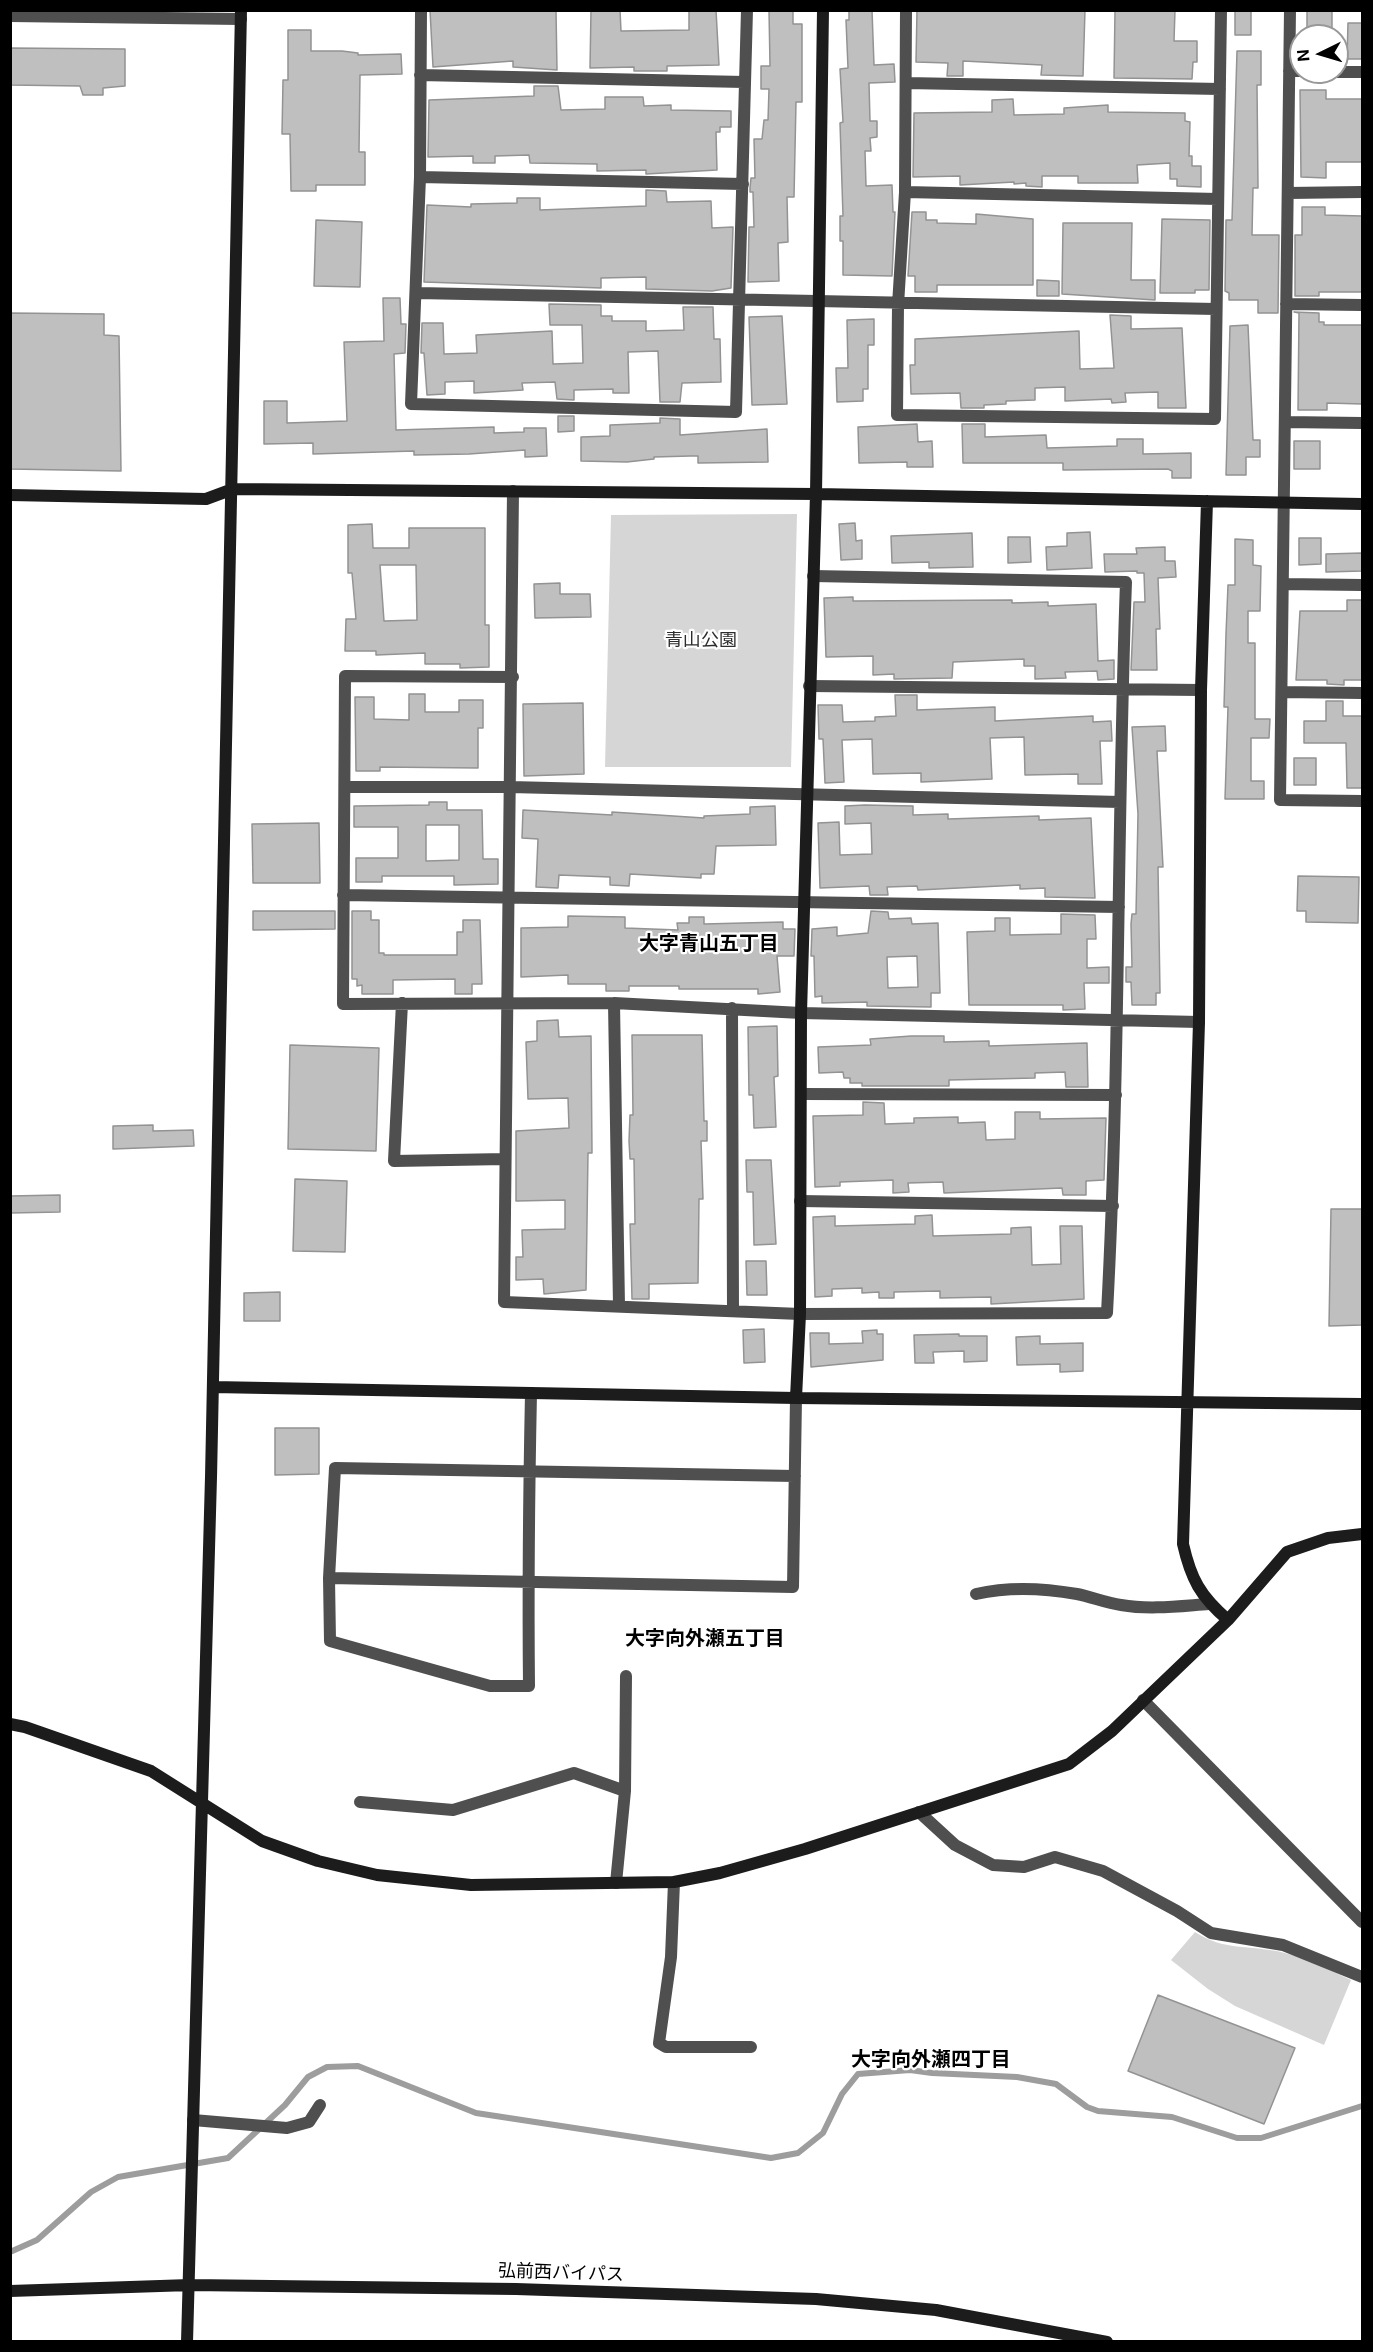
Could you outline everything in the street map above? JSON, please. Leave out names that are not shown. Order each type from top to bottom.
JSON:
[{"type":"street","points":[[421,10],[420,177],[411,404],[736,412],[747,10]]},
{"type":"street","points":[[329,1578],[528,1584],[793,1587],[796,1398],[800,1314],[801,1013],[816,494],[823,10]]},
{"type":"street","points":[[906,10],[905,192],[898,304],[897,415],[1215,419],[1221,10]]},
{"type":"street","points":[[10,16],[241,15],[213,1387],[188,2342]]},
{"type":"street","points":[[420,75],[744,82]]},
{"type":"street","points":[[906,82],[1220,89]]},
{"type":"street","points":[[1294,84],[1288,193],[1280,800],[1362,801]]},
{"type":"street","points":[[420,177],[743,184]]},
{"type":"street","points":[[905,192],[1218,199]]},
{"type":"street","points":[[1288,193],[1362,192]]},
{"type":"street","points":[[417,293],[818,303],[1216,309]]},
{"type":"street","points":[[1286,304],[1362,305]]},
{"type":"street","points":[[1285,422],[1362,423]]},
{"type":"street","points":[[10,495],[206,499],[233,489],[816,494],[1362,504]]},
{"type":"street","points":[[513,491],[511,898],[506,1005],[504,1302],[800,1314],[1107,1313],[1119,1019],[1120,802],[1126,582],[813,576]]},
{"type":"street","points":[[1207,501],[1202,690],[1199,1022],[1183,1544],[1190,1575],[1209,1604],[1228,1620]]},
{"type":"street","points":[[1283,584],[1362,585]]},
{"type":"street","points":[[513,677],[345,676],[343,1004],[614,1003],[801,1013],[1199,1022]]},
{"type":"street","points":[[809,686],[1202,690]]},
{"type":"street","points":[[1282,692],[1362,693]]},
{"type":"street","points":[[345,787],[510,787],[1120,802]]},
{"type":"street","points":[[343,895],[1119,907]]},
{"type":"street","points":[[402,1003],[394,1161],[505,1159]]},
{"type":"street","points":[[614,1003],[619,1306]]},
{"type":"street","points":[[732,1008],[733,1311]]},
{"type":"street","points":[[801,1094],[1116,1095]]},
{"type":"street","points":[[800,1201],[1113,1206]]},
{"type":"street","points":[[213,1387],[796,1398],[1362,1404]]},
{"type":"street","points":[[531,1393],[530,1471],[528,1584],[529,1686],[490,1686],[330,1641],[329,1578],[335,1468],[530,1471],[795,1476]]},
{"type":"street","points":[[10,1724],[25,1727],[151,1771],[262,1841],[318,1861],[377,1875],[471,1885],[674,1882],[720,1873],[784,1855],[1069,1764],[1112,1731],[1228,1620],[1287,1552],[1328,1538],[1362,1534]]},
{"type":"street","points":[[976,1594],[997,1589],[1032,1588],[1077,1594],[1120,1605],[1151,1608],[1209,1604]]},
{"type":"street","points":[[616,1883],[625,1791],[626,1676]]},
{"type":"street","points":[[1143,1700],[1362,1922]]},
{"type":"street","points":[[360,1802],[453,1810],[574,1773],[625,1791]]},
{"type":"street","points":[[919,1812],[955,1845],[993,1865],[1024,1867],[1055,1857],[1103,1871],[1178,1911],[1210,1934],[1283,1945],[1362,1977]]},
{"type":"street","points":[[674,1882],[671,1957],[658,2043],[666,2047],[751,2047]]},
{"type":"street","points":[[193,2120],[287,2128],[309,2121],[320,2105]]},
{"type":"street","name":"弘前西バイパス","points":[[10,2291],[190,2285],[516,2289],[816,2299],[936,2310],[1107,2342]]},
{"type":"green space","name":"青山公園","points":[[797,514],[791,767],[605,767],[611,515]]},
{"type":"green space","points":[[1195,1932],[1227,1945],[1290,1954],[1351,1980],[1324,2045],[1235,2006],[1208,1989],[1171,1960]]},
{"type":"building","points":[[430,10],[556,10],[557,70],[513,67],[513,61],[433,67]]},
{"type":"building","points":[[591,10],[620,10],[621,31],[689,30],[689,10],[716,10],[719,65],[667,66],[667,71],[634,71],[634,67],[590,68]]},
{"type":"building","points":[[769,10],[793,10],[793,24],[802,24],[802,102],[796,102],[794,197],[787,197],[788,242],[778,243],[779,281],[748,282],[749,227],[754,227],[753,192],[750,192],[750,188],[751,178],[755,178],[754,139],[762,139],[764,120],[768,120],[769,89],[761,89],[761,66],[770,66]]},
{"type":"building","points":[[849,10],[872,10],[874,65],[894,64],[895,82],[869,83],[870,121],[877,121],[877,137],[870,138],[871,151],[865,151],[866,186],[892,185],[893,212],[895,212],[892,276],[843,275],[843,241],[840,241],[840,216],[843,216],[840,123],[843,122],[840,69],[848,68],[846,20],[849,20]]},
{"type":"building","points":[[917,10],[1085,10],[1083,76],[1041,75],[1042,65],[963,61],[963,76],[947,76],[948,63],[916,62]]},
{"type":"building","points":[[1175,10],[1174,41],[1197,41],[1197,62],[1193,62],[1192,79],[1114,78],[1115,11]]},
{"type":"building","points":[[1235,10],[1251,10],[1251,35],[1235,35]]},
{"type":"building","points":[[1307,10],[1332,10],[1332,24],[1307,24]]},
{"type":"building","points":[[1362,23],[1362,59],[1349,59],[1348,24]]},
{"type":"building","points":[[288,30],[311,30],[311,51],[342,51],[358,53],[358,55],[401,54],[402,74],[360,75],[359,152],[365,152],[365,185],[316,185],[316,191],[291,191],[290,134],[282,134],[283,80],[288,80]]},
{"type":"building","points":[[10,48],[125,49],[125,86],[103,88],[103,95],[83,95],[80,86],[10,85]]},
{"type":"building","points":[[1237,51],[1261,51],[1261,85],[1257,85],[1258,188],[1253,188],[1252,235],[1279,235],[1278,313],[1258,313],[1258,300],[1229,300],[1229,293],[1225,291],[1226,220],[1232,220]]},
{"type":"building","points":[[534,86],[558,86],[561,110],[605,109],[605,97],[643,97],[644,106],[671,105],[671,110],[731,111],[731,127],[720,127],[720,132],[716,132],[717,170],[646,174],[646,170],[597,171],[597,164],[530,163],[529,155],[495,156],[495,163],[473,163],[473,156],[428,157],[429,100],[534,96]]},
{"type":"building","points":[[1300,90],[1326,90],[1326,99],[1362,99],[1362,162],[1326,162],[1326,178],[1301,177]]},
{"type":"building","points":[[1013,99],[1014,115],[1064,114],[1064,108],[1108,105],[1108,112],[1185,113],[1185,121],[1190,122],[1189,156],[1192,156],[1192,166],[1201,166],[1201,187],[1177,186],[1177,179],[1170,179],[1170,163],[1137,165],[1138,183],[1078,183],[1078,176],[1042,176],[1042,187],[1026,186],[1026,183],[1014,184],[1014,182],[960,185],[960,176],[913,177],[914,113],[992,112],[992,100]]},
{"type":"building","points":[[646,190],[666,191],[667,202],[711,201],[712,228],[733,227],[731,288],[712,291],[646,289],[646,277],[601,278],[601,288],[424,282],[427,205],[471,207],[471,204],[517,203],[517,198],[540,198],[540,210],[646,206]]},
{"type":"building","points":[[1302,207],[1325,207],[1325,215],[1362,216],[1362,292],[1319,292],[1319,296],[1295,296],[1295,235],[1302,235]]},
{"type":"building","points":[[912,212],[926,212],[926,220],[937,220],[937,223],[976,224],[976,214],[1033,219],[1033,285],[937,285],[937,292],[915,292],[915,276],[908,276]]},
{"type":"building","points":[[1162,219],[1210,220],[1209,290],[1195,290],[1195,293],[1160,293]]},
{"type":"building","points":[[316,220],[362,222],[360,287],[314,286]]},
{"type":"building","points":[[1063,223],[1132,223],[1131,280],[1155,280],[1155,300],[1062,294]]},
{"type":"building","points":[[1037,280],[1059,281],[1059,296],[1037,296]]},
{"type":"building","points":[[383,298],[400,298],[401,324],[406,324],[405,353],[394,354],[396,430],[494,427],[494,433],[524,432],[524,428],[546,428],[547,456],[525,457],[525,450],[469,454],[414,455],[414,451],[313,454],[313,443],[264,444],[264,401],[287,401],[287,423],[347,421],[344,342],[384,341]]},
{"type":"building","points":[[549,304],[601,305],[601,316],[612,316],[612,321],[646,321],[646,331],[684,330],[683,307],[713,307],[714,339],[720,339],[721,382],[682,383],[680,402],[660,402],[658,351],[628,352],[629,393],[613,393],[613,389],[574,390],[574,400],[557,399],[555,382],[522,383],[523,390],[474,393],[474,381],[445,382],[445,394],[427,395],[424,353],[421,353],[422,323],[443,323],[444,354],[477,353],[476,335],[552,331],[553,364],[583,363],[582,325],[550,325]]},
{"type":"building","points":[[1294,312],[1319,313],[1319,322],[1324,322],[1324,325],[1362,325],[1362,404],[1327,403],[1327,410],[1298,410],[1299,313]]},
{"type":"building","points":[[10,313],[104,314],[104,335],[119,336],[121,471],[10,469]]},
{"type":"building","points":[[1110,315],[1131,316],[1131,329],[1182,328],[1186,408],[1158,408],[1158,392],[1125,393],[1126,402],[1112,403],[1111,399],[1065,401],[1065,387],[1035,388],[1035,400],[1006,401],[1006,404],[984,405],[984,408],[961,408],[960,393],[911,394],[910,365],[915,365],[915,339],[1079,331],[1080,369],[1114,368]]},
{"type":"building","points":[[782,316],[787,404],[752,405],[749,317]]},
{"type":"building","points":[[874,319],[874,345],[868,345],[868,389],[863,389],[863,401],[837,402],[836,368],[848,368],[847,320]]},
{"type":"building","points":[[1248,325],[1253,440],[1260,440],[1260,457],[1246,457],[1246,475],[1226,475],[1230,326]]},
{"type":"building","points":[[558,416],[574,416],[574,431],[558,432]]},
{"type":"building","points":[[660,418],[680,419],[680,435],[767,429],[768,462],[698,463],[698,456],[654,457],[654,459],[627,462],[581,461],[581,437],[610,436],[610,425],[660,423]]},
{"type":"building","points":[[917,424],[918,442],[932,441],[933,467],[907,467],[907,462],[859,463],[858,427]]},
{"type":"building","points":[[962,424],[985,424],[985,437],[1046,435],[1047,448],[1117,446],[1117,439],[1143,439],[1143,454],[1191,453],[1191,478],[1172,478],[1172,471],[1168,469],[1063,470],[1063,463],[963,463]]},
{"type":"building","points":[[1294,441],[1320,441],[1320,469],[1294,469]]},
{"type":"building","points":[[855,523],[856,541],[862,540],[862,559],[841,560],[839,524]]},
{"type":"building","points":[[372,524],[373,548],[409,548],[409,528],[485,528],[485,625],[489,625],[489,667],[460,668],[460,664],[425,664],[425,653],[376,655],[376,651],[345,651],[346,619],[356,619],[352,573],[348,573],[348,525]],"holes":[[[380,565],[416,565],[417,620],[384,621]]]},
{"type":"building","points":[[1090,532],[1092,568],[1047,570],[1046,547],[1067,546],[1067,533]]},
{"type":"building","points":[[972,533],[973,567],[929,568],[929,562],[892,563],[891,536]]},
{"type":"building","points":[[1008,537],[1030,537],[1031,562],[1008,563]]},
{"type":"building","points":[[1299,538],[1321,538],[1321,564],[1299,565]]},
{"type":"building","points":[[1235,539],[1253,540],[1253,565],[1261,566],[1260,611],[1248,611],[1248,643],[1255,643],[1255,719],[1270,719],[1269,738],[1251,738],[1251,781],[1264,781],[1264,799],[1225,799],[1228,707],[1224,707],[1226,634],[1228,585],[1235,585]]},
{"type":"building","points":[[1165,547],[1165,561],[1175,561],[1176,577],[1158,578],[1160,629],[1156,629],[1157,670],[1131,670],[1134,602],[1145,602],[1144,573],[1137,573],[1137,571],[1105,572],[1104,554],[1137,554],[1136,548]]},
{"type":"building","points":[[1362,553],[1362,571],[1326,572],[1326,554]]},
{"type":"building","points":[[560,583],[560,594],[590,594],[591,617],[535,618],[534,584]]},
{"type":"building","points":[[853,597],[853,601],[1012,600],[1012,603],[1048,602],[1048,606],[1096,604],[1098,661],[1114,660],[1114,679],[1098,680],[1097,671],[1065,672],[1066,678],[1035,679],[1035,666],[1024,666],[1024,659],[953,662],[952,678],[894,679],[894,674],[873,675],[873,656],[826,657],[824,598]]},
{"type":"building","points":[[1347,600],[1362,600],[1362,680],[1344,680],[1344,685],[1327,684],[1327,680],[1296,680],[1300,611],[1347,611]]},
{"type":"building","points":[[409,694],[425,694],[425,712],[459,712],[459,700],[483,700],[483,728],[478,728],[478,768],[380,767],[380,771],[356,771],[355,697],[374,697],[374,719],[409,720]]},
{"type":"building","points":[[895,695],[917,695],[917,710],[995,707],[995,721],[1093,716],[1093,722],[1111,721],[1112,741],[1100,741],[1102,784],[1078,784],[1078,774],[1025,775],[1024,737],[990,738],[992,779],[921,782],[921,773],[873,774],[872,739],[842,740],[844,782],[825,783],[823,739],[819,739],[818,705],[842,705],[843,722],[875,721],[875,717],[896,716]]},
{"type":"building","points":[[1326,701],[1343,701],[1343,716],[1362,716],[1362,788],[1347,788],[1346,743],[1304,743],[1304,721],[1326,721]]},
{"type":"building","points":[[583,703],[584,774],[524,776],[523,704]]},
{"type":"building","points":[[1165,726],[1166,751],[1157,751],[1163,867],[1158,867],[1160,993],[1156,993],[1156,1005],[1132,1005],[1131,982],[1126,982],[1126,967],[1132,967],[1131,924],[1132,914],[1136,914],[1138,814],[1132,727]]},
{"type":"building","points":[[1294,758],[1316,758],[1316,785],[1294,785]]},
{"type":"building","points":[[429,802],[447,802],[447,810],[482,810],[483,859],[498,859],[498,884],[454,885],[454,876],[382,876],[382,882],[356,882],[356,858],[398,858],[398,827],[354,827],[354,806],[429,805]],"holes":[[[426,825],[459,825],[459,860],[426,861]]]},
{"type":"building","points":[[775,806],[776,845],[716,846],[714,874],[701,874],[701,878],[630,874],[629,886],[610,885],[610,877],[559,875],[558,888],[536,887],[538,839],[522,838],[523,810],[612,815],[612,812],[704,818],[704,816],[750,814],[750,807]]},
{"type":"building","points":[[845,806],[913,806],[913,815],[948,814],[948,819],[1039,816],[1039,820],[1091,818],[1095,898],[1045,897],[1045,888],[1020,889],[1020,885],[918,890],[917,886],[887,887],[888,895],[870,895],[869,886],[820,888],[818,823],[839,822],[840,855],[872,854],[871,823],[845,824]]},
{"type":"building","points":[[319,823],[320,883],[253,883],[252,824]]},
{"type":"building","points":[[1298,876],[1359,877],[1358,923],[1306,922],[1306,911],[1297,911]]},
{"type":"building","points":[[253,911],[335,911],[335,929],[253,930]]},
{"type":"building","points":[[352,911],[371,911],[371,920],[379,920],[379,953],[384,953],[384,955],[457,955],[457,932],[463,932],[463,920],[480,920],[482,984],[472,984],[472,994],[455,994],[455,979],[393,980],[393,994],[362,994],[362,985],[357,986],[357,979],[352,979]]},
{"type":"building","points":[[871,911],[888,912],[889,919],[911,918],[912,924],[938,923],[940,993],[931,993],[931,1007],[867,1006],[867,1002],[822,1003],[822,996],[815,997],[814,956],[811,956],[812,929],[837,927],[837,936],[868,933]],"holes":[[[917,956],[918,987],[888,988],[887,957]]]},
{"type":"building","points":[[1061,914],[1095,915],[1096,939],[1087,939],[1087,968],[1109,967],[1109,983],[1084,983],[1085,1009],[1063,1010],[1063,1005],[969,1005],[967,932],[995,931],[995,918],[1010,918],[1010,935],[1061,934]]},
{"type":"building","points":[[568,916],[625,917],[625,928],[678,930],[677,923],[689,923],[689,917],[704,917],[704,924],[783,922],[783,929],[795,929],[794,956],[777,956],[780,992],[758,994],[758,989],[679,989],[679,986],[629,986],[629,991],[606,991],[606,984],[568,984],[568,975],[521,977],[521,928],[568,927]]},
{"type":"building","points":[[558,1020],[559,1037],[591,1036],[592,1153],[588,1153],[586,1290],[544,1294],[543,1279],[516,1280],[516,1257],[523,1257],[522,1230],[565,1229],[565,1200],[516,1201],[516,1131],[569,1128],[568,1098],[528,1099],[526,1042],[537,1041],[537,1021]]},
{"type":"building","points":[[777,1026],[778,1076],[774,1077],[776,1127],[754,1128],[753,1095],[749,1095],[748,1027]]},
{"type":"building","points":[[632,1035],[702,1035],[704,1121],[707,1121],[707,1141],[701,1141],[703,1199],[699,1199],[698,1283],[649,1284],[649,1299],[632,1299],[630,1224],[635,1224],[634,1159],[630,1159],[629,1141],[630,1115],[633,1115]]},
{"type":"building","points":[[944,1036],[944,1042],[989,1041],[989,1046],[1087,1043],[1088,1087],[1066,1087],[1065,1072],[1035,1073],[1035,1078],[949,1080],[949,1086],[862,1086],[862,1083],[850,1083],[850,1078],[844,1078],[843,1072],[819,1073],[818,1047],[871,1045],[870,1039]]},
{"type":"building","points":[[290,1045],[379,1048],[376,1151],[288,1149]]},
{"type":"building","points":[[863,1102],[884,1103],[885,1124],[914,1123],[914,1118],[958,1117],[958,1123],[985,1122],[986,1140],[1015,1139],[1015,1112],[1040,1112],[1040,1119],[1106,1118],[1104,1180],[1086,1181],[1086,1195],[1063,1195],[1062,1188],[944,1193],[943,1182],[908,1183],[909,1192],[893,1193],[893,1180],[840,1182],[840,1186],[815,1187],[813,1116],[863,1115]]},
{"type":"building","points":[[153,1125],[153,1131],[193,1130],[194,1146],[113,1149],[113,1126]]},
{"type":"building","points":[[746,1160],[771,1160],[776,1244],[754,1245],[753,1192],[747,1192]]},
{"type":"building","points":[[295,1179],[347,1181],[345,1252],[293,1251]]},
{"type":"building","points":[[60,1195],[60,1212],[10,1213],[10,1196]]},
{"type":"building","points":[[1331,1209],[1362,1209],[1362,1325],[1329,1326]]},
{"type":"building","points":[[932,1215],[933,1236],[1011,1234],[1011,1228],[1031,1227],[1032,1265],[1061,1264],[1060,1226],[1082,1226],[1084,1299],[991,1304],[991,1297],[940,1298],[940,1291],[894,1292],[894,1298],[879,1298],[879,1292],[862,1293],[862,1288],[832,1289],[832,1296],[815,1297],[813,1217],[835,1216],[835,1226],[915,1224],[915,1216]]},
{"type":"building","points":[[746,1261],[766,1261],[767,1295],[747,1295]]},
{"type":"building","points":[[280,1292],[280,1321],[244,1321],[244,1293]]},
{"type":"building","points":[[764,1329],[765,1362],[744,1363],[743,1330]]},
{"type":"building","points":[[877,1330],[877,1334],[883,1334],[883,1360],[811,1367],[810,1333],[829,1333],[829,1344],[863,1343],[862,1331]]},
{"type":"building","points":[[959,1334],[959,1336],[987,1336],[987,1361],[964,1362],[964,1351],[933,1352],[934,1363],[915,1363],[914,1335]]},
{"type":"building","points":[[1040,1336],[1040,1344],[1083,1343],[1083,1371],[1060,1372],[1060,1364],[1017,1365],[1016,1337]]},
{"type":"building","points":[[275,1428],[319,1428],[319,1474],[275,1475]]},
{"type":"building","points":[[1158,1995],[1295,2048],[1264,2124],[1128,2071]]},
{"type":"waterway","points":[[10,2252],[37,2240],[91,2192],[118,2177],[228,2158],[285,2105],[308,2077],[327,2067],[358,2066],[476,2113],[771,2158],[798,2153],[823,2133],[842,2094],[858,2074],[910,2070],[1017,2077],[1056,2084],[1087,2107],[1098,2111],[1172,2117],[1237,2138],[1261,2138],[1362,2106]]},
{"type":"district","name":"大字青山五丁目","points":[[709,944]]},
{"type":"district","name":"大字向外瀬五丁目","points":[[705,1639]]},
{"type":"district","name":"大字向外瀬四丁目","points":[[931,2060]]}]
